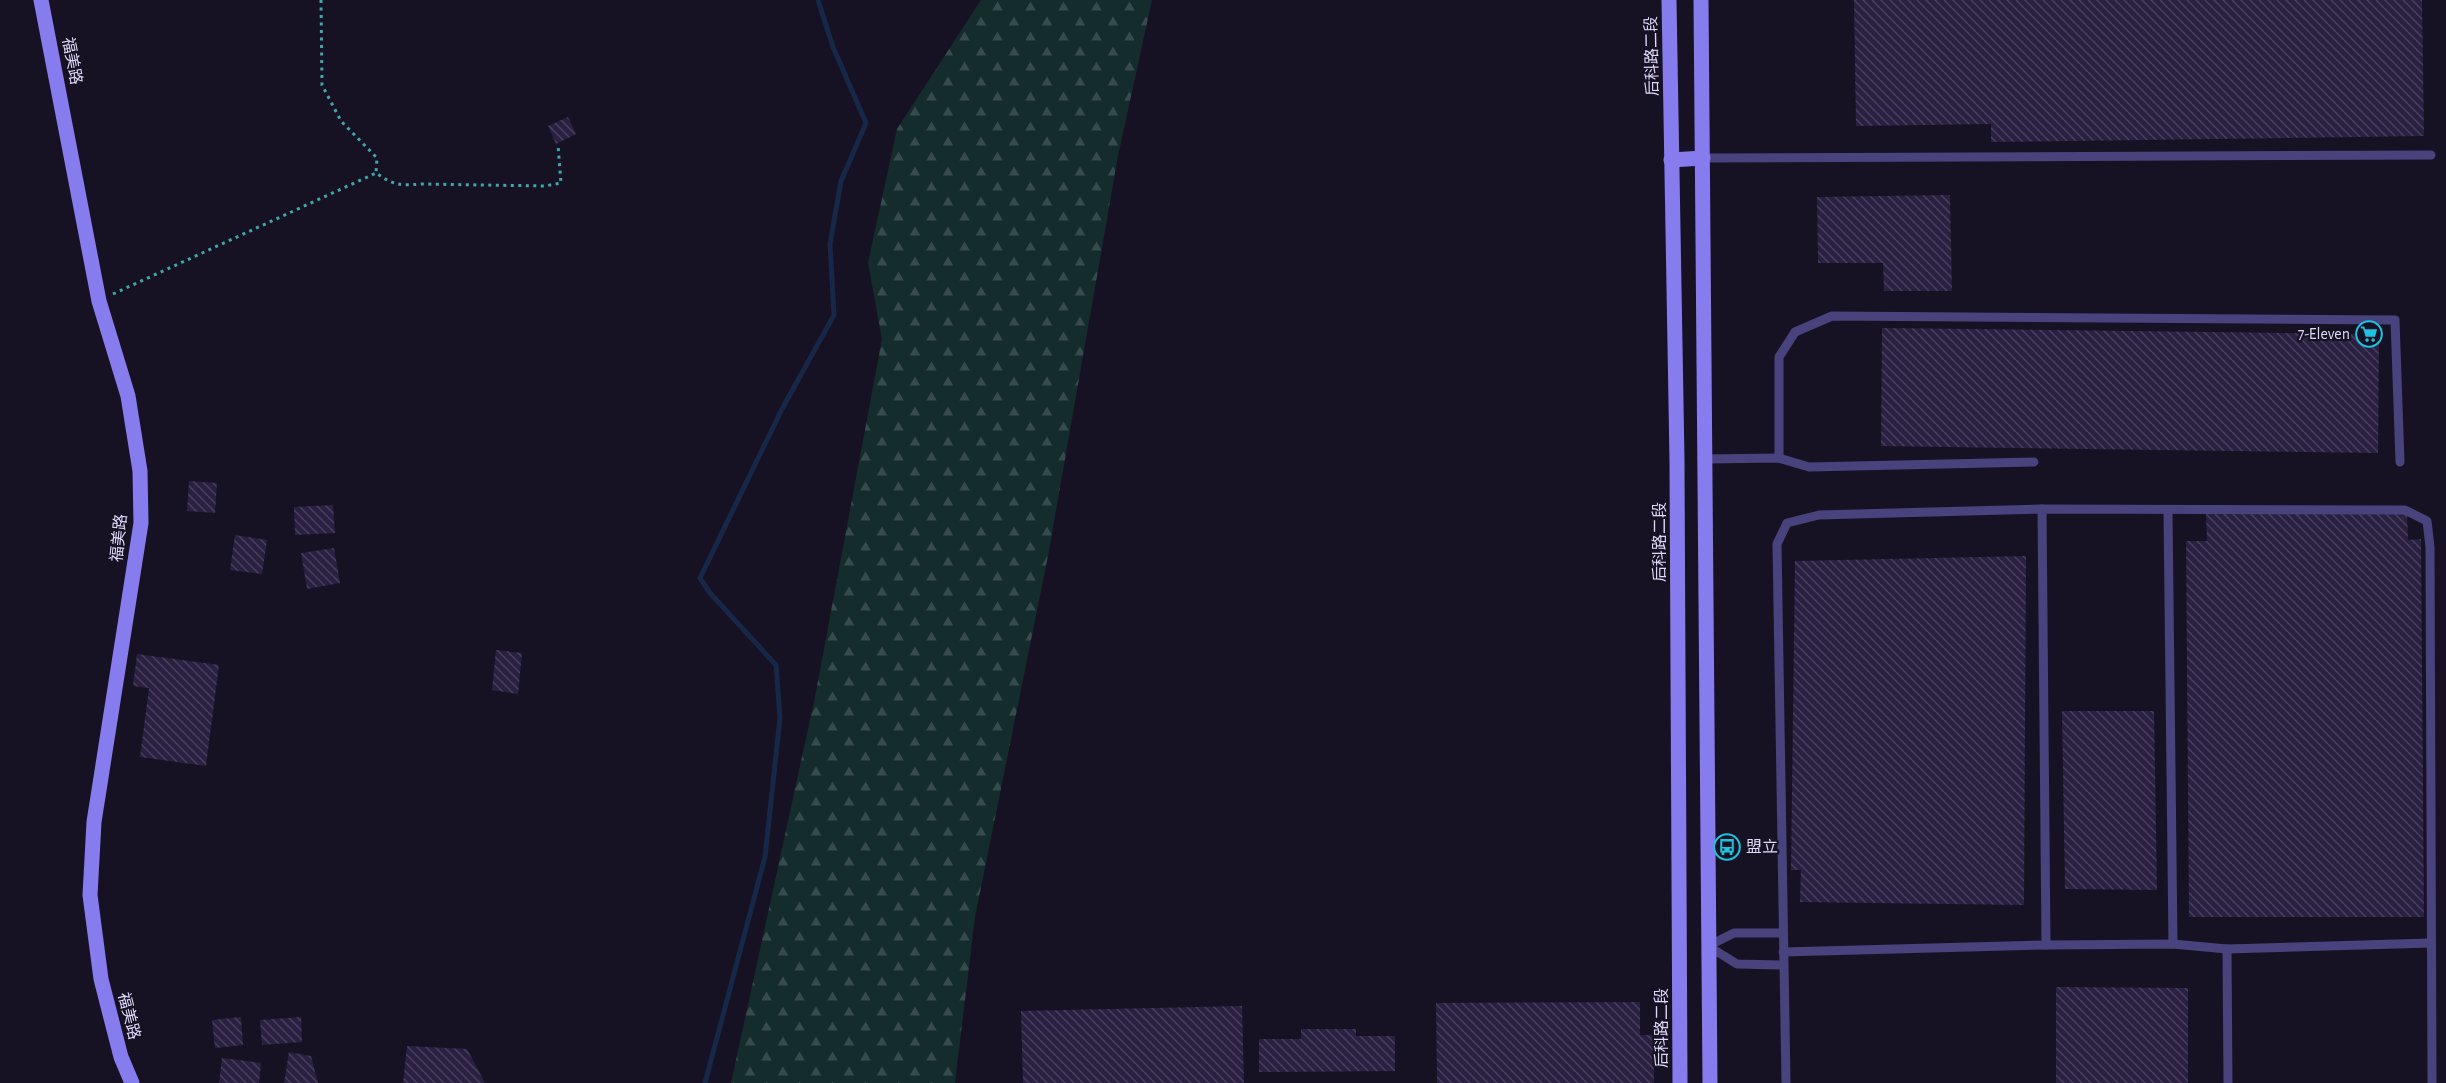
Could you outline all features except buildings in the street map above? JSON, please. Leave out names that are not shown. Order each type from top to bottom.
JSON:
[{"type":"street","name":"福美路","points":[[42,0],[99,301],[128,396],[140,471],[141,523],[94,822],[90,895],[101,979],[121,1057],[132,1083]]},
{"type":"street","name":"后科路二段","points":[[1669,0],[1677,460],[1680,1083]]},
{"type":"street","points":[[1701,0],[1710,1083]]},
{"type":"street","points":[[1671,159],[1703,158]]},
{"type":"street","points":[[1680,946],[1708,946]]},
{"type":"lane","points":[[1703,158],[2431,155]]},
{"type":"lane","points":[[1779,458],[1779,357],[1795,332],[1832,316],[2395,320],[2400,462]]},
{"type":"lane","points":[[1705,459],[1779,458],[1809,466],[2034,462]]},
{"type":"lane","points":[[2042,509],[2046,945]]},
{"type":"lane","points":[[1786,1083],[1777,544],[1787,523],[1819,515],[2042,509],[2405,510],[2427,521],[2430,547],[2432,1083]]},
{"type":"lane","points":[[2168,511],[2173,944]]},
{"type":"lane","points":[[1708,946],[1734,933],[1784,933]]},
{"type":"lane","points":[[1783,952],[2173,944],[2227,950],[2430,943]]},
{"type":"lane","points":[[1708,946],[1737,964],[1783,965]]},
{"type":"lane","points":[[2227,950],[2228,1083]]},
{"type":"path","points":[[321,0],[322,85],[341,121],[377,158],[376,172]]},
{"type":"path","points":[[376,172],[400,186],[553,185],[561,183],[558,145]]},
{"type":"path","points":[[99,301],[376,172]]},
{"type":"green space","points":[[981,0],[1152,0],[1118,156],[1048,556],[975,917],[955,1083],[731,1083],[815,697],[882,339],[868,263],[897,129]]},
{"type":"waterway","points":[[705,1083],[765,857],[780,718],[776,665],[710,593],[700,578],[782,409],[834,315],[830,244],[841,181],[866,123],[833,47],[818,0]]},
{"type":"place","name":"7-Eleven","points":[[2369,334]]},
{"type":"place","name":"盟立","points":[[1727,847]]}]
